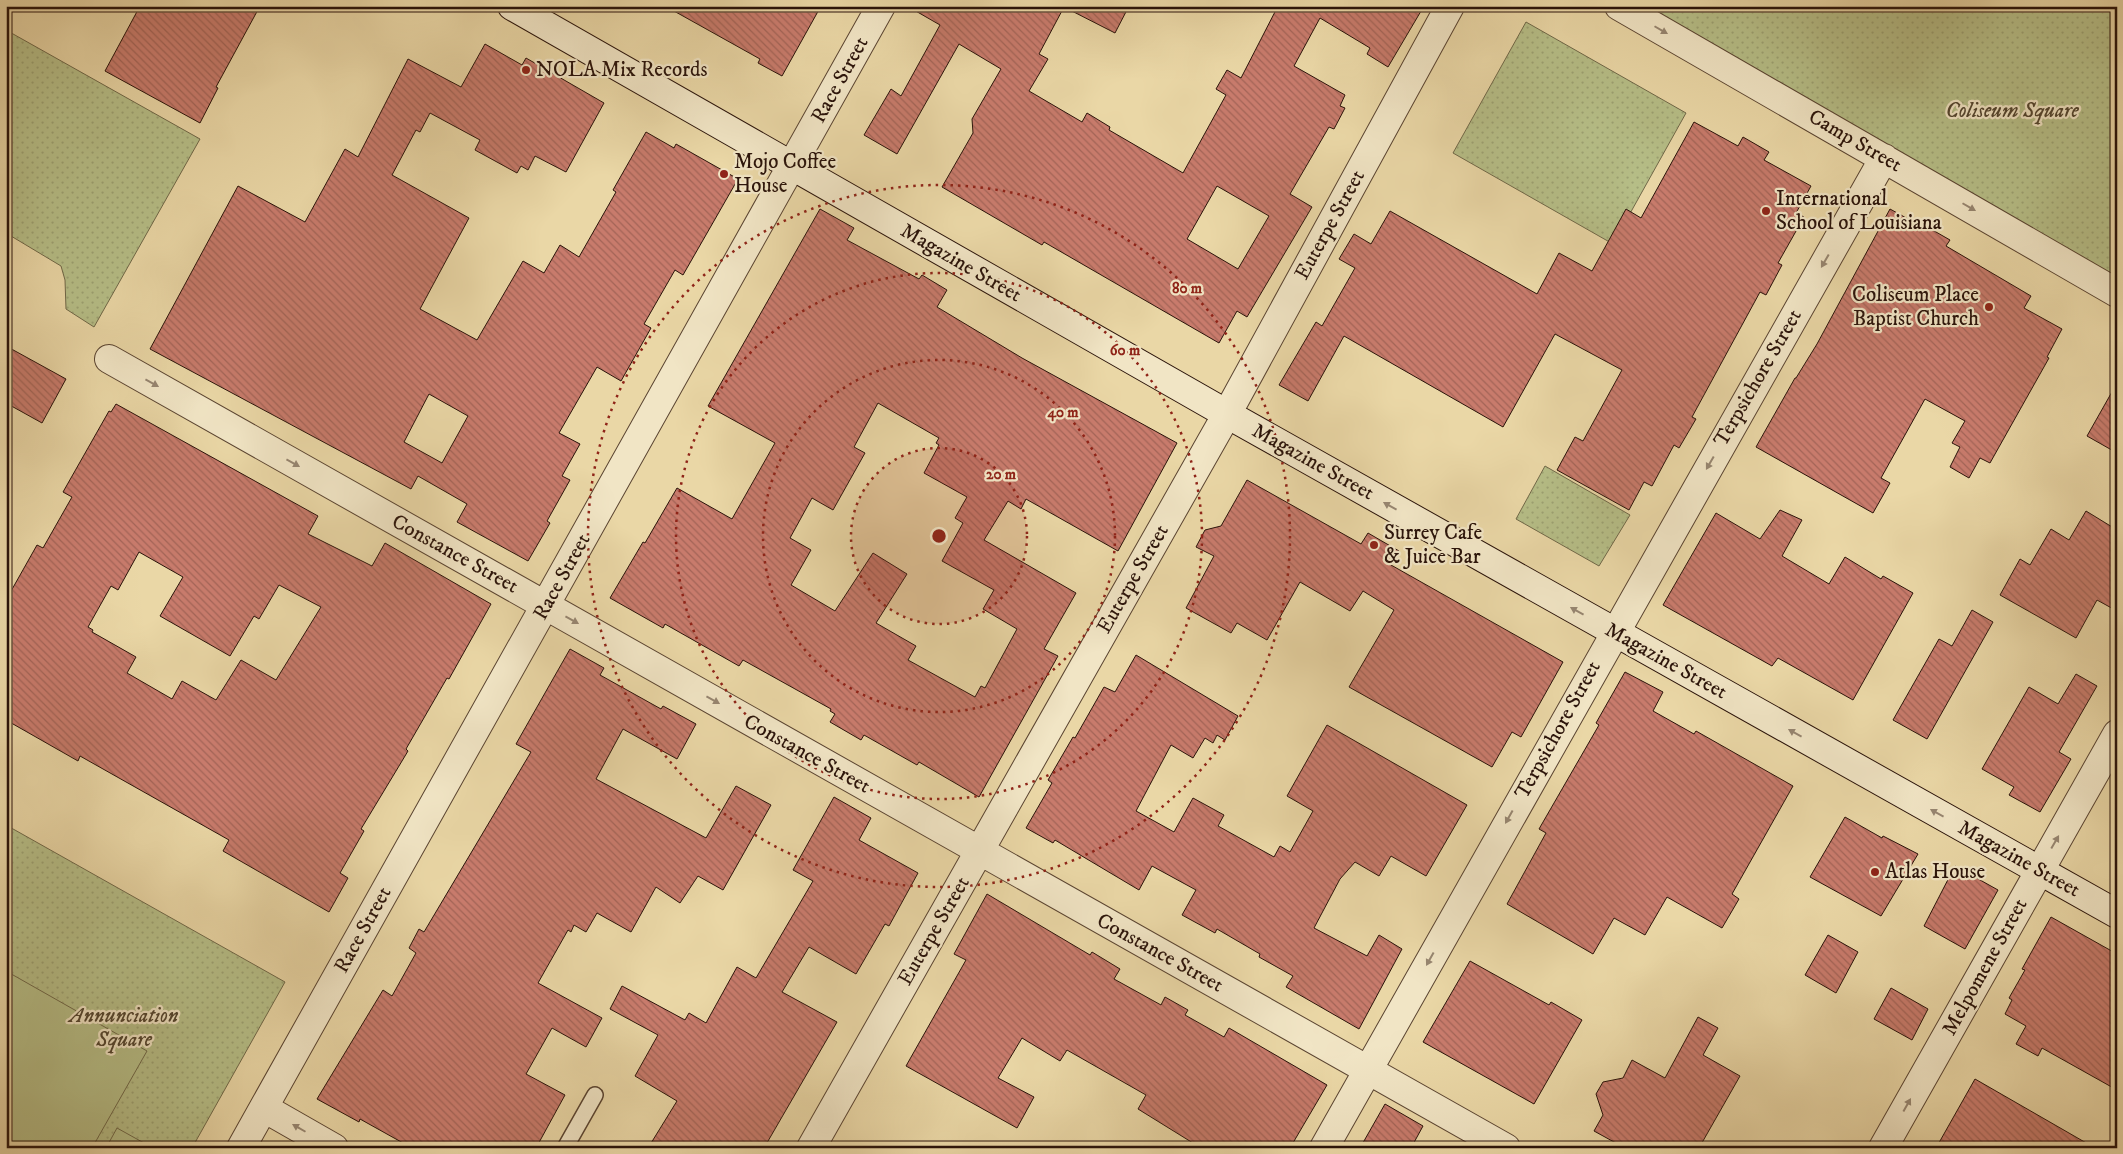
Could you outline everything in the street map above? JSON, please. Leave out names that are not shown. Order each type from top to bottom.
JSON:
[{"type":"street","name":"Magazine Street","points":[[512,6],[1227,414],[2117,914]]},
{"type":"street","name":"Race Street","points":[[244,1147],[264,1108],[881,6]]},
{"type":"street","name":"Euterpe Street","points":[[811,1148],[1227,414],[1450,6]]},
{"type":"street","name":"Camp Street","points":[[1619,6],[2117,293]]},
{"type":"street","name":"Terpsichore Street","points":[[1324,1148],[1614,632],[1884,158]]},
{"type":"street","name":"Constance Street","points":[[110,359],[1506,1148]]},
{"type":"street","name":"Melpomene Street","points":[[1883,1148],[2117,734]]},
{"type":"street","points":[[264,1108],[334,1148]]},
{"type":"lane","points":[[565,1148],[595,1095]]},
{"type":"green space","name":"Coliseum Square","points":[[1619,6],[2117,6],[2117,293]]},
{"type":"green space","points":[[1526,22],[1686,113],[1613,244],[1453,153]]},
{"type":"green space","points":[[6,30],[200,139],[94,327],[66,309],[65,280],[61,266],[6,233]]},
{"type":"green space","points":[[1545,466],[1630,515],[1599,566],[1516,519]]},
{"type":"green space","name":"Annunciation Square","points":[[6,825],[285,982],[192,1148],[6,1148]]},
{"type":"green space","points":[[6,971],[147,1051],[92,1148],[6,1148]]},
{"type":"green space","points":[[117,1128],[153,1148],[106,1148]]},
{"type":"building","points":[[140,6],[260,6],[216,87],[218,88],[200,123],[105,71]]},
{"type":"building","points":[[665,6],[821,6],[782,76],[758,63],[760,59]]},
{"type":"building","points":[[907,6],[1129,6],[1115,33],[1064,7],[1039,54],[1048,59],[1029,91],[1082,122],[1087,113],[1110,127],[1109,130],[1183,173],[1226,95],[1216,89],[1227,70],[1241,78],[1278,6],[1424,6],[1388,67],[1367,54],[1370,48],[1320,18],[1294,66],[1345,95],[1340,106],[1345,108],[1334,129],[1329,127],[1290,194],[1312,207],[1247,317],[1237,311],[1219,343],[1044,242],[1042,245],[942,187],[973,133],[972,119],[1001,69],[959,44],[897,154],[864,135],[891,89],[901,96],[940,25]],"holes":[[[1217,186],[1269,216],[1238,269],[1187,239]]]},
{"type":"building","points":[[485,44],[522,65],[526,58],[604,103],[566,172],[535,156],[528,170],[521,166],[517,173],[475,150],[480,140],[430,113],[420,132],[416,130],[392,175],[469,218],[420,309],[477,340],[523,261],[544,273],[560,245],[579,257],[616,192],[613,190],[646,132],[674,148],[676,144],[738,179],[683,275],[675,270],[644,324],[651,328],[621,381],[597,367],[559,433],[580,444],[562,476],[570,480],[547,521],[550,523],[528,561],[457,522],[467,504],[418,476],[411,489],[150,349],[238,186],[305,222],[345,149],[358,157],[408,59],[461,87]],"holes":[[[429,394],[468,416],[442,463],[404,442]]]},
{"type":"building","points":[[1694,122],[1738,146],[1743,137],[1769,152],[1764,160],[1811,186],[1796,213],[1804,217],[1778,263],[1782,265],[1766,295],[1760,292],[1692,417],[1696,419],[1679,448],[1674,445],[1652,486],[1644,482],[1629,510],[1557,470],[1575,437],[1583,441],[1622,370],[1555,334],[1503,427],[1344,336],[1308,401],[1279,385],[1316,322],[1322,326],[1355,268],[1339,259],[1354,234],[1371,244],[1390,211],[1537,294],[1559,253],[1592,271],[1626,209],[1641,218]]},
{"type":"building","points":[[820,209],[854,228],[847,240],[919,279],[922,275],[947,290],[937,307],[1022,358],[1177,443],[1118,551],[1026,499],[1021,509],[1008,501],[984,540],[1076,593],[1044,649],[1058,656],[979,797],[919,762],[917,765],[864,735],[861,740],[830,722],[835,714],[830,711],[831,709],[743,660],[739,666],[665,624],[663,628],[610,598],[677,488],[732,519],[775,443],[708,406]],"holes":[[[878,403],[939,438],[936,443],[939,445],[924,473],[967,497],[955,518],[963,523],[942,561],[994,590],[983,609],[1017,629],[985,688],[981,686],[975,697],[908,660],[916,646],[876,623],[907,574],[873,553],[835,611],[791,585],[811,550],[790,538],[812,498],[833,510],[865,453],[854,447]]]},
{"type":"building","points":[[1890,209],[1950,240],[1946,246],[2031,296],[2024,308],[2062,329],[2047,357],[2049,358],[1990,463],[1980,458],[1969,478],[1950,467],[1960,447],[1952,443],[1965,421],[1925,399],[1881,478],[1890,483],[1873,513],[1756,447],[1795,378],[1817,344]]},
{"type":"building","points":[[6,346],[66,379],[42,423],[6,403]]},
{"type":"building","points":[[2117,383],[2117,453],[2087,436]]},
{"type":"building","points":[[116,404],[318,516],[308,534],[372,566],[385,543],[491,604],[449,679],[447,678],[406,749],[408,751],[361,829],[364,831],[340,873],[348,878],[329,912],[223,851],[229,840],[80,756],[78,761],[6,720],[6,600],[37,545],[43,548],[72,497],[63,492],[109,411],[111,412]],"holes":[[[139,552],[183,577],[160,616],[230,656],[254,616],[259,619],[279,585],[321,607],[276,680],[241,660],[216,700],[182,681],[172,699],[127,673],[136,657],[92,632],[93,630],[88,627],[111,586],[118,590]]]},
{"type":"building","points":[[1247,480],[1361,544],[1368,533],[1399,551],[1391,565],[1563,662],[1521,737],[1512,732],[1492,767],[1349,687],[1394,610],[1363,591],[1350,611],[1300,582],[1267,640],[1237,623],[1231,633],[1186,608],[1214,556],[1196,547],[1205,530],[1221,526]]},
{"type":"building","points":[[1780,510],[1802,520],[1782,556],[1829,584],[1845,557],[1881,579],[1883,576],[1913,593],[1853,700],[1778,658],[1772,666],[1663,605],[1716,513],[1760,539]]},
{"type":"building","points":[[2086,511],[2117,530],[2117,611],[2097,600],[2076,638],[2000,595],[2020,559],[2030,565],[2051,529],[2069,540]]},
{"type":"building","points":[[1972,610],[1993,622],[1927,739],[1893,720],[1939,639],[1952,646]]},
{"type":"building","points":[[570,649],[604,668],[600,675],[661,709],[663,706],[696,724],[677,759],[623,729],[596,779],[706,838],[736,786],[771,805],[723,890],[698,876],[680,903],[656,887],[631,932],[597,913],[586,932],[574,925],[571,932],[568,930],[538,983],[602,1018],[586,1047],[552,1028],[526,1074],[565,1095],[536,1148],[412,1148],[360,1119],[359,1122],[317,1099],[383,990],[392,996],[416,953],[409,948],[419,929],[424,932],[531,752],[516,744]]},
{"type":"building","points":[[1136,655],[1238,716],[1225,740],[1217,735],[1213,743],[1205,738],[1193,758],[1171,745],[1136,811],[1174,832],[1193,798],[1224,815],[1218,826],[1274,857],[1280,846],[1290,852],[1313,811],[1287,796],[1327,725],[1467,805],[1426,876],[1391,856],[1379,876],[1355,862],[1340,879],[1314,928],[1367,956],[1379,935],[1402,949],[1359,1029],[1286,987],[1293,976],[1259,957],[1260,954],[1217,929],[1215,933],[1182,915],[1196,890],[1152,866],[1139,890],[1055,840],[1053,843],[1026,828],[1052,783],[1048,780],[1104,687],[1115,692]]},
{"type":"building","points":[[1625,672],[1663,692],[1653,711],[1694,734],[1696,731],[1793,786],[1732,894],[1739,899],[1722,928],[1667,897],[1645,935],[1614,918],[1593,954],[1507,904],[1546,833],[1539,829],[1599,725],[1596,723]]},
{"type":"building","points":[[2076,674],[2097,686],[2059,752],[2071,759],[2040,812],[2009,795],[2014,787],[1982,769],[2029,687],[2058,704]]},
{"type":"building","points":[[834,797],[871,818],[859,840],[918,873],[889,926],[885,924],[856,974],[809,947],[782,992],[837,1022],[764,1148],[648,1148],[677,1101],[635,1076],[658,1035],[610,1009],[622,986],[685,1020],[689,1013],[706,1023],[737,967],[756,978],[813,881],[793,870]]},
{"type":"building","points":[[1845,817],[1882,838],[1883,836],[1918,854],[1881,916],[1810,877]]},
{"type":"building","points":[[1955,866],[1998,890],[1965,949],[1924,926]]},
{"type":"building","points":[[987,894],[1090,955],[1092,952],[1120,969],[1114,979],[1161,1005],[1165,997],[1188,1010],[1185,1015],[1224,1037],[1229,1028],[1327,1085],[1290,1148],[1201,1148],[1138,1109],[1146,1095],[1067,1050],[1060,1061],[1022,1038],[998,1078],[1034,1097],[1017,1128],[906,1066],[966,960],[954,954]]},
{"type":"building","points":[[2051,917],[2117,954],[2117,1090],[2042,1048],[2038,1056],[2016,1044],[2026,1026],[2005,1014],[2012,1000],[2009,998],[2025,970],[2022,969]]},
{"type":"building","points":[[1828,935],[1858,952],[1836,993],[1805,975]]},
{"type":"building","points":[[1470,961],[1549,1005],[1551,1002],[1582,1020],[1534,1104],[1423,1042]]},
{"type":"building","points":[[1891,988],[1928,1009],[1912,1040],[1874,1019]]},
{"type":"building","points":[[1698,1017],[1718,1028],[1703,1055],[1740,1076],[1699,1148],[1625,1148],[1594,1131],[1603,1115],[1596,1094],[1603,1082],[1623,1078],[1632,1060],[1665,1078]]},
{"type":"building","points":[[1975,1079],[2095,1148],[1936,1148]]},
{"type":"building","points":[[1385,1104],[1423,1126],[1411,1148],[1360,1148]]},
{"type":"place","name":"NOLA Mix Records","points":[[526,70]]},
{"type":"place","name":"Mojo Coffee House","points":[[724,174]]},
{"type":"place","name":"International School of Louisiana","points":[[1766,211]]},
{"type":"place","name":"Coliseum Place Baptist Church","points":[[1989,307]]},
{"type":"place","name":"Surrey Cafe & Juice Bar","points":[[1374,545]]},
{"type":"place","name":"Atlas House","points":[[1875,872]]}]
